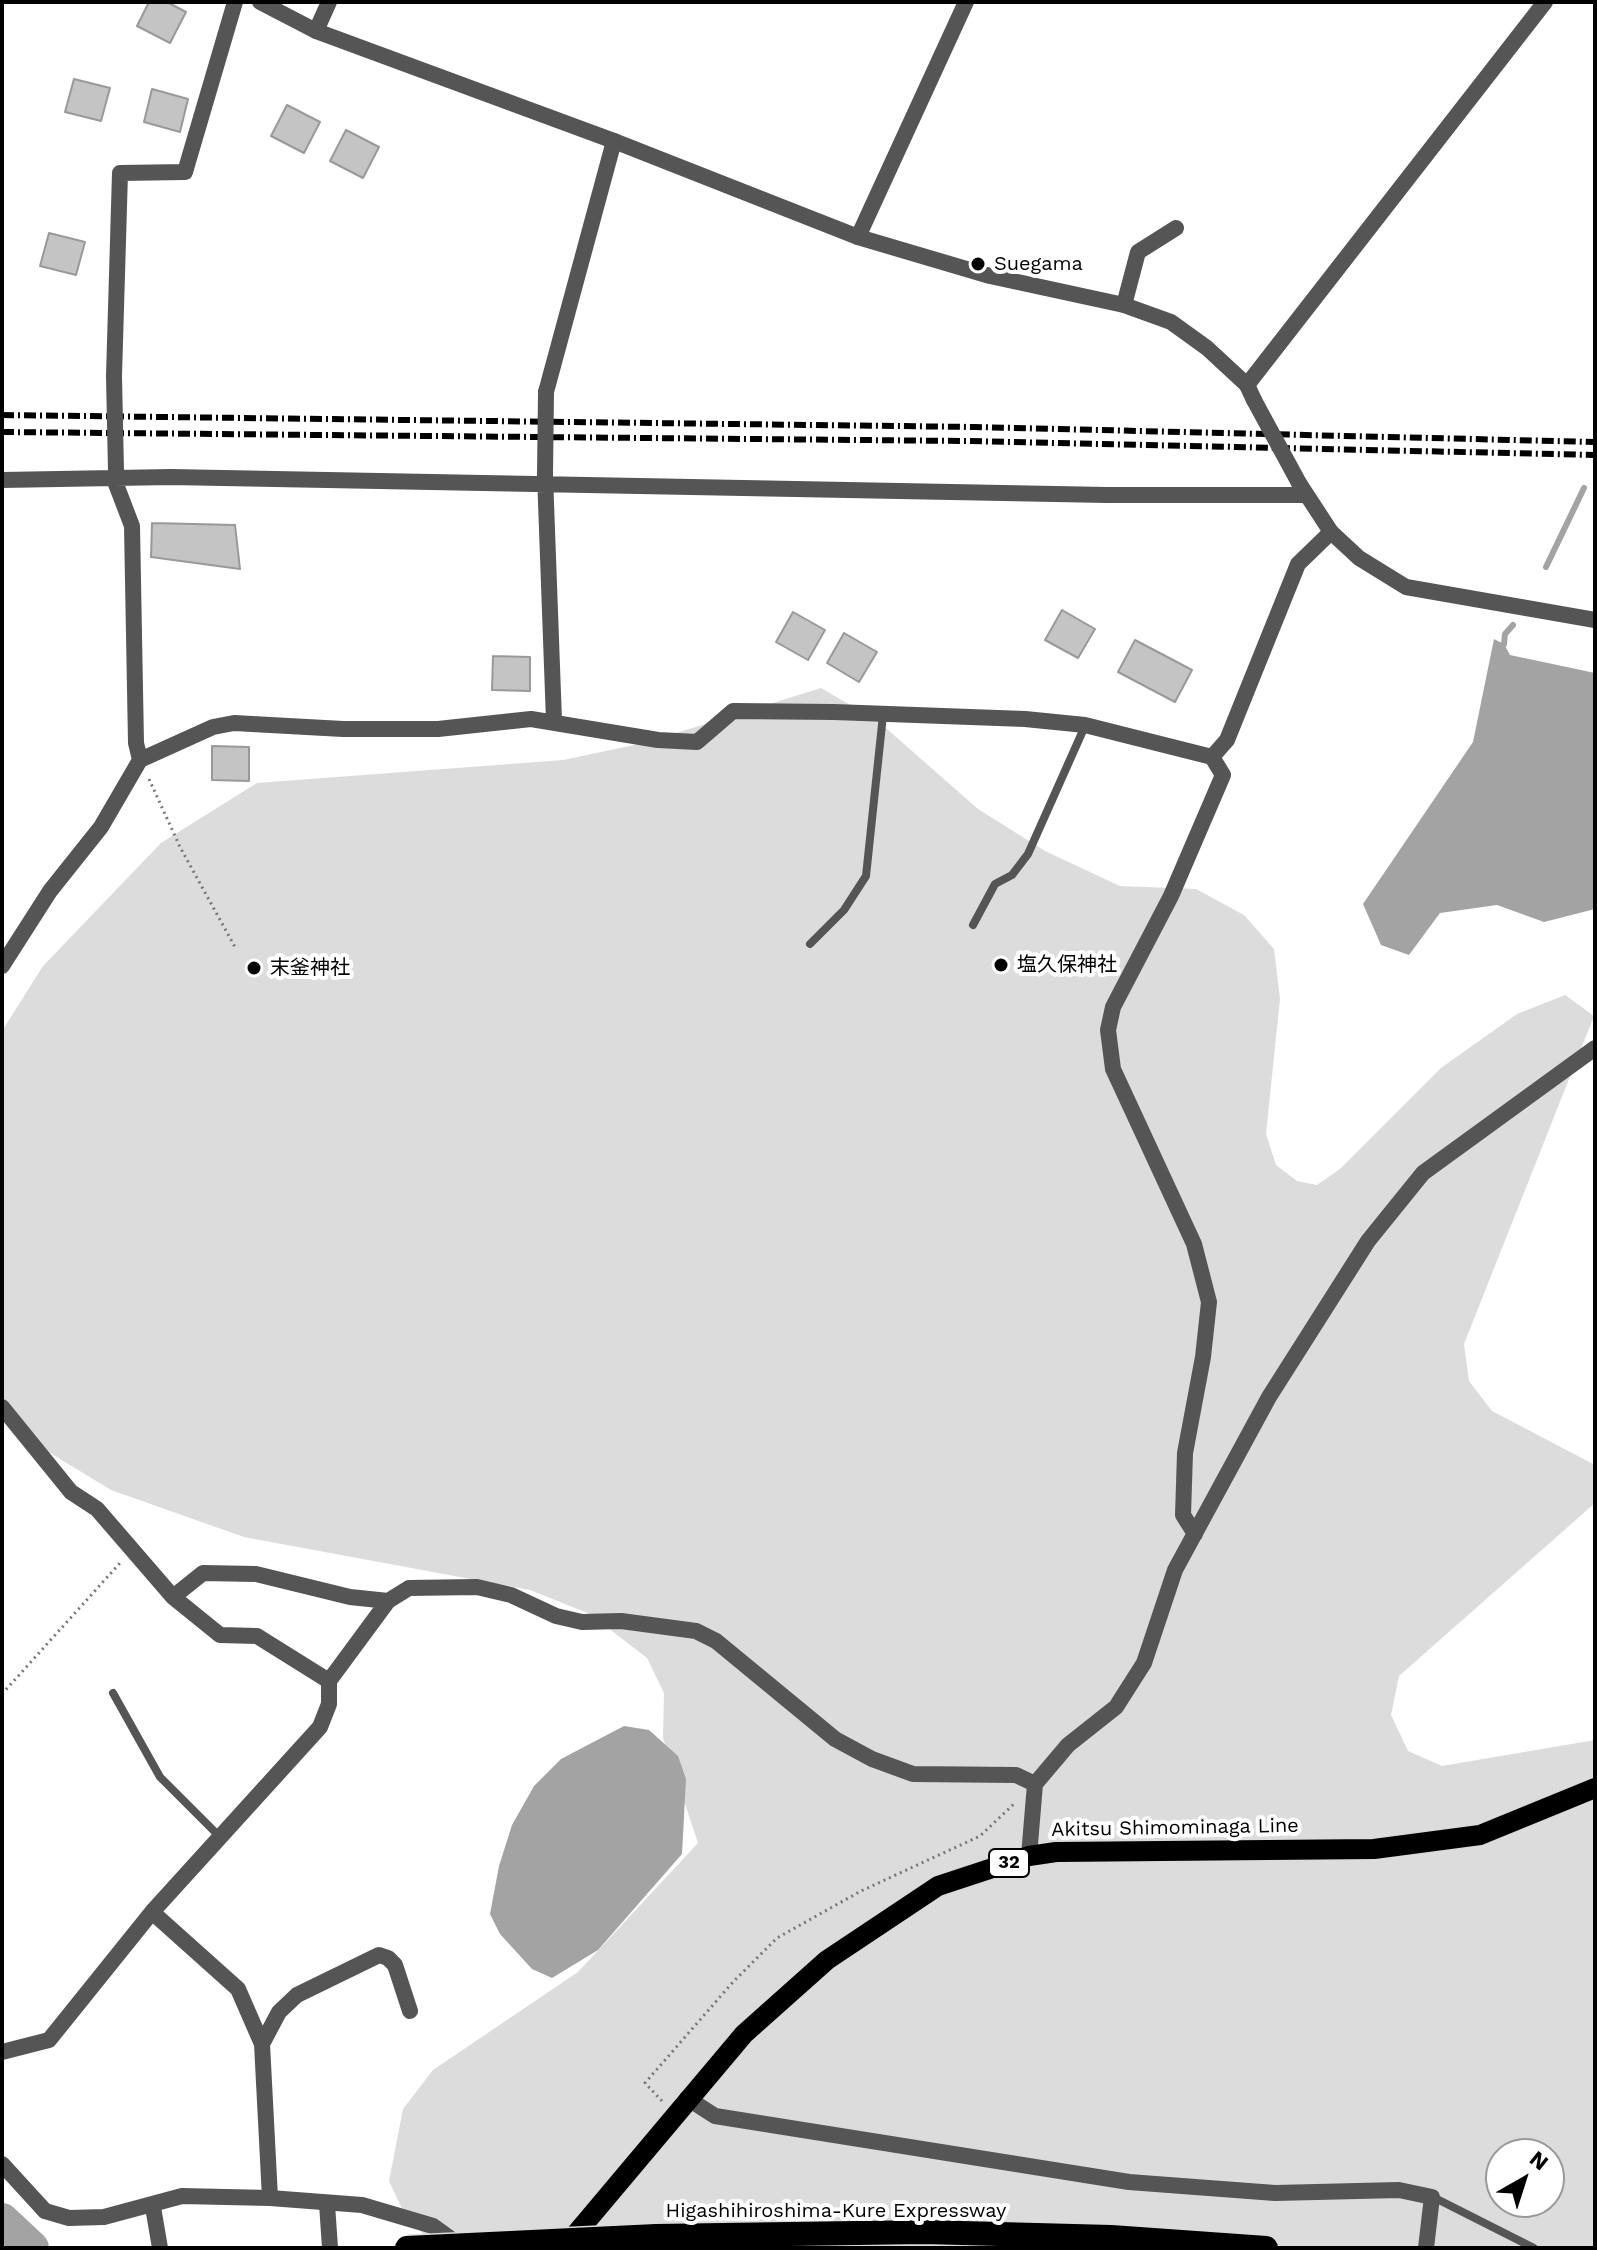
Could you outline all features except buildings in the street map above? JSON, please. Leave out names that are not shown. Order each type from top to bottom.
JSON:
[{"type":"highway","name":"Higashihiroshima-Kure Expressway","points":[[407,2248],[656,2236],[924,2232],[1111,2237],[1266,2248]]},
{"type":"main road","name":"Akitsu Shimominaga Line","points":[[564,2248],[681,2105],[744,2034],[827,1960],[938,1886],[1029,1856],[1056,1852],[1374,1849],[1480,1835],[1595,1788]]},
{"type":"street","points":[[140,760],[136,743],[132,526],[115,475],[114,376],[120,173],[185,172],[235,2]]},
{"type":"street","points":[[260,2],[316,31],[614,141],[858,237],[990,276],[1124,305],[1171,322],[1207,348],[1251,392],[1302,489],[1331,532],[1359,558],[1406,587],[1595,620]]},
{"type":"street","points":[[316,31],[329,2]]},
{"type":"street","points":[[858,237],[966,2]]},
{"type":"street","points":[[1251,392],[1545,2]]},
{"type":"street","points":[[554,721],[546,392],[614,141]]},
{"type":"street","points":[[1124,305],[1138,252],[1176,228]]},
{"type":"street","points":[[2,480],[115,475],[546,479],[1092,495],[1302,489]]},
{"type":"street","points":[[1212,757],[1227,740],[1298,564],[1331,532]]},
{"type":"street","points":[[2,966],[50,891],[101,827],[140,760],[213,727],[234,723],[343,729],[422,729],[531,719],[658,740],[697,742],[733,711],[884,714],[1025,719],[1085,725],[1212,757],[1223,775],[1171,896],[1113,1007],[1108,1030],[1113,1069],[1194,1244],[1209,1302],[1203,1357],[1185,1453],[1183,1515],[1195,1534]]},
{"type":"street","points":[[1029,1856],[1035,1784],[1068,1745],[1116,1707],[1144,1663],[1175,1570],[1278,1384],[1368,1241],[1423,1173],[1595,1048]]},
{"type":"street","points":[[2,1407],[71,1492],[97,1509],[173,1597],[220,1635],[257,1636],[329,1681]]},
{"type":"street","points":[[173,1597],[203,1573],[256,1574],[350,1597],[388,1601]]},
{"type":"street","points":[[2,2052],[16,2051],[49,2040],[152,1912],[320,1727],[329,1704],[329,1681],[388,1601],[409,1588],[477,1587],[511,1595],[556,1616],[582,1622],[621,1621],[696,1631],[716,1641],[835,1739],[872,1759],[913,1774],[1016,1775],[1035,1784]]},
{"type":"street","points":[[152,1912],[238,1989],[262,2044],[270,2198]]},
{"type":"street","points":[[262,2044],[279,2012],[297,1995],[379,1955],[395,1965],[410,2011]]},
{"type":"street","points":[[681,2105],[715,2116],[1129,2182],[1275,2193],[1399,2190],[1432,2205],[1426,2248]]},
{"type":"street","points":[[2,2164],[45,2211],[69,2218],[104,2217],[153,2207],[182,2196],[362,2205],[433,2226],[463,2248]]},
{"type":"street","points":[[327,2204],[330,2248]]},
{"type":"street","points":[[153,2207],[160,2248]]},
{"type":"lane","points":[[810,944],[844,910],[866,876],[884,714]]},
{"type":"lane","points":[[973,925],[995,884],[1012,875],[1028,854],[1085,725]]},
{"type":"lane","points":[[113,1693],[160,1777],[221,1839]]},
{"type":"lane","points":[[1432,2205],[1534,2248]]},
{"type":"path","points":[[140,760],[180,847],[235,947]]},
{"type":"path","points":[[2,1694],[131,1549]]},
{"type":"path","points":[[681,2105],[645,2083],[733,1982],[777,1938],[861,1891],[980,1836],[1035,1784]]},
{"type":"shaded area","points":[[1494,639],[1504,644],[1510,655],[1595,673],[1595,909],[1544,922],[1497,905],[1440,913],[1409,955],[1381,945],[1363,904],[1473,742]]},
{"type":"shaded area","points":[[821,688],[879,722],[978,809],[1045,851],[1120,886],[1196,889],[1244,915],[1274,949],[1280,999],[1266,1134],[1276,1165],[1297,1181],[1317,1185],[1340,1169],[1441,1068],[1517,1014],[1565,995],[1594,1016],[1464,1344],[1469,1381],[1492,1411],[1595,1465],[1595,1503],[1399,1676],[1391,1715],[1408,1751],[1442,1766],[1595,1740],[1595,2248],[437,2248],[405,2215],[389,2181],[403,2109],[433,2070],[578,1972],[698,1843],[663,1738],[664,1693],[647,1658],[590,1614],[530,1590],[244,1537],[111,1490],[42,1448],[2,1404],[2,1031],[43,966],[161,843],[257,783],[563,760],[644,743]]},
{"type":"shaded area","points":[[624,1726],[649,1730],[678,1756],[686,1779],[682,1854],[598,1950],[552,1978],[532,1969],[500,1934],[490,1914],[499,1866],[512,1825],[534,1786],[561,1759]]},
{"type":"waterway","points":[[1546,567],[1584,488]]},
{"type":"waterway","points":[[1504,644],[1505,634],[1513,625]]},
{"type":"waterway","points":[[2,2220],[32,2248]]},
{"type":"railway","points":[[2,415],[975,427],[1595,442]]},
{"type":"railway","points":[[2,432],[966,441],[1595,455]]},
{"type":"place","name":"Suegama","points":[[978,264]]},
{"type":"place","name":"塩久保神社","points":[[1001,965]]},
{"type":"place","name":"末釜神社","points":[[254,968]]}]
